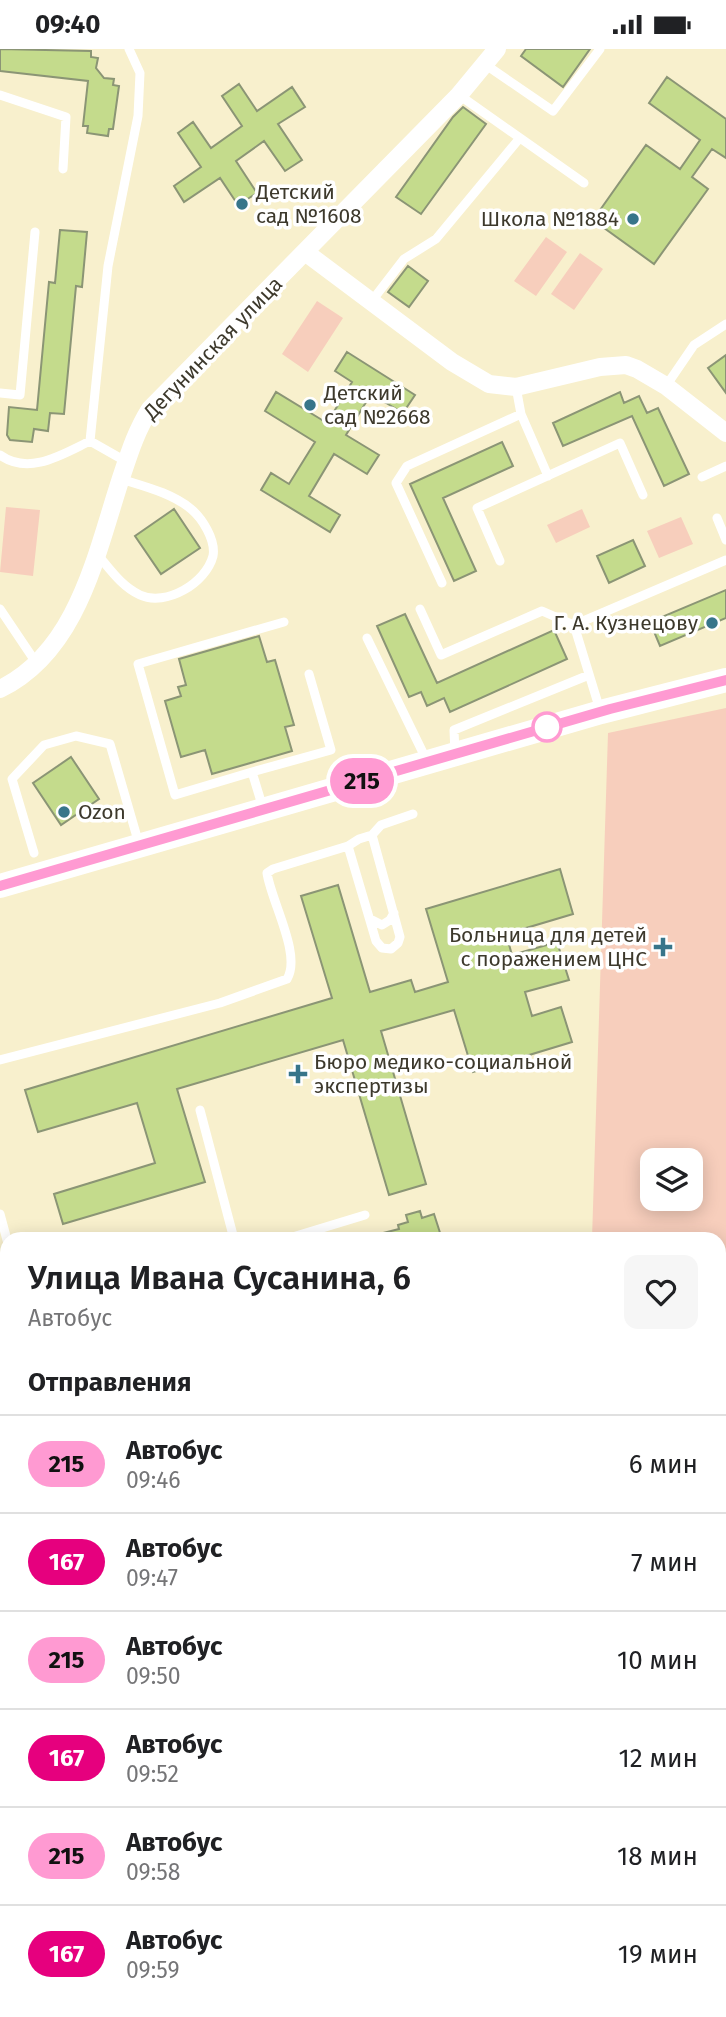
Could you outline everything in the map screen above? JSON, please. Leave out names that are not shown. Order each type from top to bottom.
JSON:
[{"type":"street","name":"Дегунинская улица","points":[[0,688],[37,664],[67,627],[81,597],[135,437],[150,409],[458,95],[497,49]]},
{"type":"street","points":[[305,252],[473,376],[489,384],[516,387],[615,364],[637,369],[666,386],[726,433]]},
{"type":"street","points":[[0,886],[601,712],[726,680]]},
{"type":"lane","points":[[90,441],[107,266],[138,116],[141,73],[129,49]]},
{"type":"lane","points":[[486,65],[553,111],[600,49]]},
{"type":"lane","points":[[0,95],[66,117],[63,169]]},
{"type":"lane","points":[[458,95],[584,183]]},
{"type":"lane","points":[[372,302],[404,259],[436,239],[519,139]]},
{"type":"lane","points":[[0,393],[20,394],[35,232]]},
{"type":"lane","points":[[666,386],[694,345],[726,324]]},
{"type":"lane","points":[[516,387],[520,414],[548,475]]},
{"type":"lane","points":[[442,583],[396,483],[407,466],[520,414]]},
{"type":"lane","points":[[0,455],[5,459],[27,464],[40,464],[90,441]]},
{"type":"lane","points":[[90,441],[124,471],[190,508],[209,531],[213,555],[197,583],[168,597],[142,596],[120,582],[96,553]]},
{"type":"lane","points":[[500,561],[477,508],[548,475],[620,443],[643,495]]},
{"type":"lane","points":[[702,477],[726,466]]},
{"type":"lane","points":[[717,518],[726,540]]},
{"type":"lane","points":[[420,610],[441,655],[542,611],[573,625],[726,560]]},
{"type":"lane","points":[[0,610],[37,664]]},
{"type":"lane","points":[[284,622],[138,664],[175,795],[331,750],[309,674]]},
{"type":"lane","points":[[573,625],[601,712]]},
{"type":"lane","points":[[367,638],[428,762]]},
{"type":"lane","points":[[455,754],[454,730],[589,675]]},
{"type":"lane","points":[[34,853],[12,779],[44,745],[76,736],[110,744],[140,846]]},
{"type":"lane","points":[[252,772],[263,810]]},
{"type":"lane","points":[[0,1061],[220,1003],[287,979],[291,972],[291,955],[267,873],[348,846],[372,835],[381,825],[413,814]]},
{"type":"lane","points":[[348,846],[378,945],[391,949],[400,937],[372,835]]},
{"type":"lane","points":[[370,919],[382,925],[390,920],[394,913]]},
{"type":"lane","points":[[200,1110],[232,1232]]},
{"type":"lane","points":[[0,1214],[5,1232]]},
{"type":"lane","points":[[309,1232],[365,1215]]},
{"type":"shaded area","points":[[546,237],[567,252],[536,296],[514,281]]},
{"type":"shaded area","points":[[580,253],[603,269],[574,310],[551,294]]},
{"type":"shaded area","points":[[317,301],[343,318],[308,372],[282,354]]},
{"type":"shaded area","points":[[6,507],[40,510],[33,576],[0,572]]},
{"type":"shaded area","points":[[582,509],[590,527],[556,543],[547,525]]},
{"type":"shaded area","points":[[681,517],[693,544],[659,558],[647,531]]},
{"type":"shaded area","name":"Больница для детей с поражением ЦНС","points":[[726,708],[726,1232],[592,1232],[608,733]]},
{"type":"building","points":[[0,49],[91,51],[91,57],[98,58],[96,68],[104,78],[114,79],[113,85],[119,86],[113,129],[109,129],[108,136],[87,133],[88,126],[83,126],[88,81],[0,71]]},
{"type":"building","points":[[526,49],[590,49],[563,87],[521,56]]},
{"type":"building","points":[[667,77],[726,119],[726,158],[712,149],[692,177],[708,189],[654,264],[593,220],[646,145],[680,169],[700,140],[649,103]]},
{"type":"building","points":[[239,84],[257,111],[292,87],[305,107],[278,124],[302,160],[285,171],[264,141],[236,161],[257,193],[238,205],[220,178],[184,202],[174,186],[201,167],[178,133],[193,122],[211,148],[242,126],[222,96]]},
{"type":"building","points":[[463,107],[486,124],[421,214],[396,197]]},
{"type":"building","points":[[60,230],[87,232],[82,287],[76,286],[64,414],[50,413],[48,431],[34,429],[32,442],[10,440],[7,435],[9,407],[37,410],[49,282],[55,283]]},
{"type":"building","points":[[408,266],[428,281],[409,307],[388,292]]},
{"type":"building","points":[[347,352],[415,395],[403,413],[371,394],[346,435],[379,455],[367,474],[334,454],[309,496],[340,515],[330,532],[261,490],[271,473],[289,484],[315,442],[265,411],[276,392],[327,423],[352,382],[335,371]]},
{"type":"building","points":[[726,355],[726,393],[708,368]]},
{"type":"building","points":[[620,392],[624,403],[639,396],[647,413],[658,408],[689,474],[664,486],[632,416],[563,446],[553,423]]},
{"type":"building","points":[[502,442],[513,466],[443,498],[476,571],[454,581],[410,484]]},
{"type":"building","points":[[174,509],[200,548],[161,574],[135,536]]},
{"type":"building","points":[[633,540],[645,566],[609,583],[597,556]]},
{"type":"building","points":[[726,590],[726,618],[660,646],[650,622]]},
{"type":"building","points":[[405,614],[437,683],[554,630],[567,659],[450,712],[444,698],[427,706],[421,692],[409,697],[377,626]]},
{"type":"building","points":[[259,636],[267,662],[275,660],[294,725],[285,727],[292,751],[212,774],[205,750],[181,757],[165,701],[181,696],[178,687],[186,685],[179,659]]},
{"type":"building","points":[[71,757],[99,799],[61,825],[33,783]]},
{"type":"building","points":[[560,869],[573,914],[506,934],[512,955],[557,942],[569,980],[525,992],[532,1016],[561,1007],[572,1042],[473,1072],[454,1010],[381,1031],[426,1184],[389,1195],[343,1040],[177,1089],[205,1182],[63,1224],[54,1194],[155,1163],[137,1103],[38,1132],[25,1090],[332,998],[301,896],[338,885],[370,992],[411,980],[415,992],[448,982],[426,909]]},
{"type":"building","points":[[420,1211],[422,1218],[434,1214],[440,1232],[387,1232],[399,1229],[398,1225],[408,1222],[406,1215]]},
{"type":"bus line","name":"215","points":[[0,886],[610,709],[726,680]]},
{"type":"place","name":"Детский сад №1608","points":[[242,204]]},
{"type":"place","name":"Школа №1884","points":[[633,219]]},
{"type":"place","name":"Детский сад №2668","points":[[310,405]]},
{"type":"place","name":"Г. А. Кузнецову","points":[[712,623]]},
{"type":"place","name":"Ozon","points":[[64,812]]},
{"type":"place","name":"Больница для детей с поражением ЦНС","points":[[663,947]]},
{"type":"place","name":"Бюро медико-социальной экспертизы","points":[[298,1074]]}]
